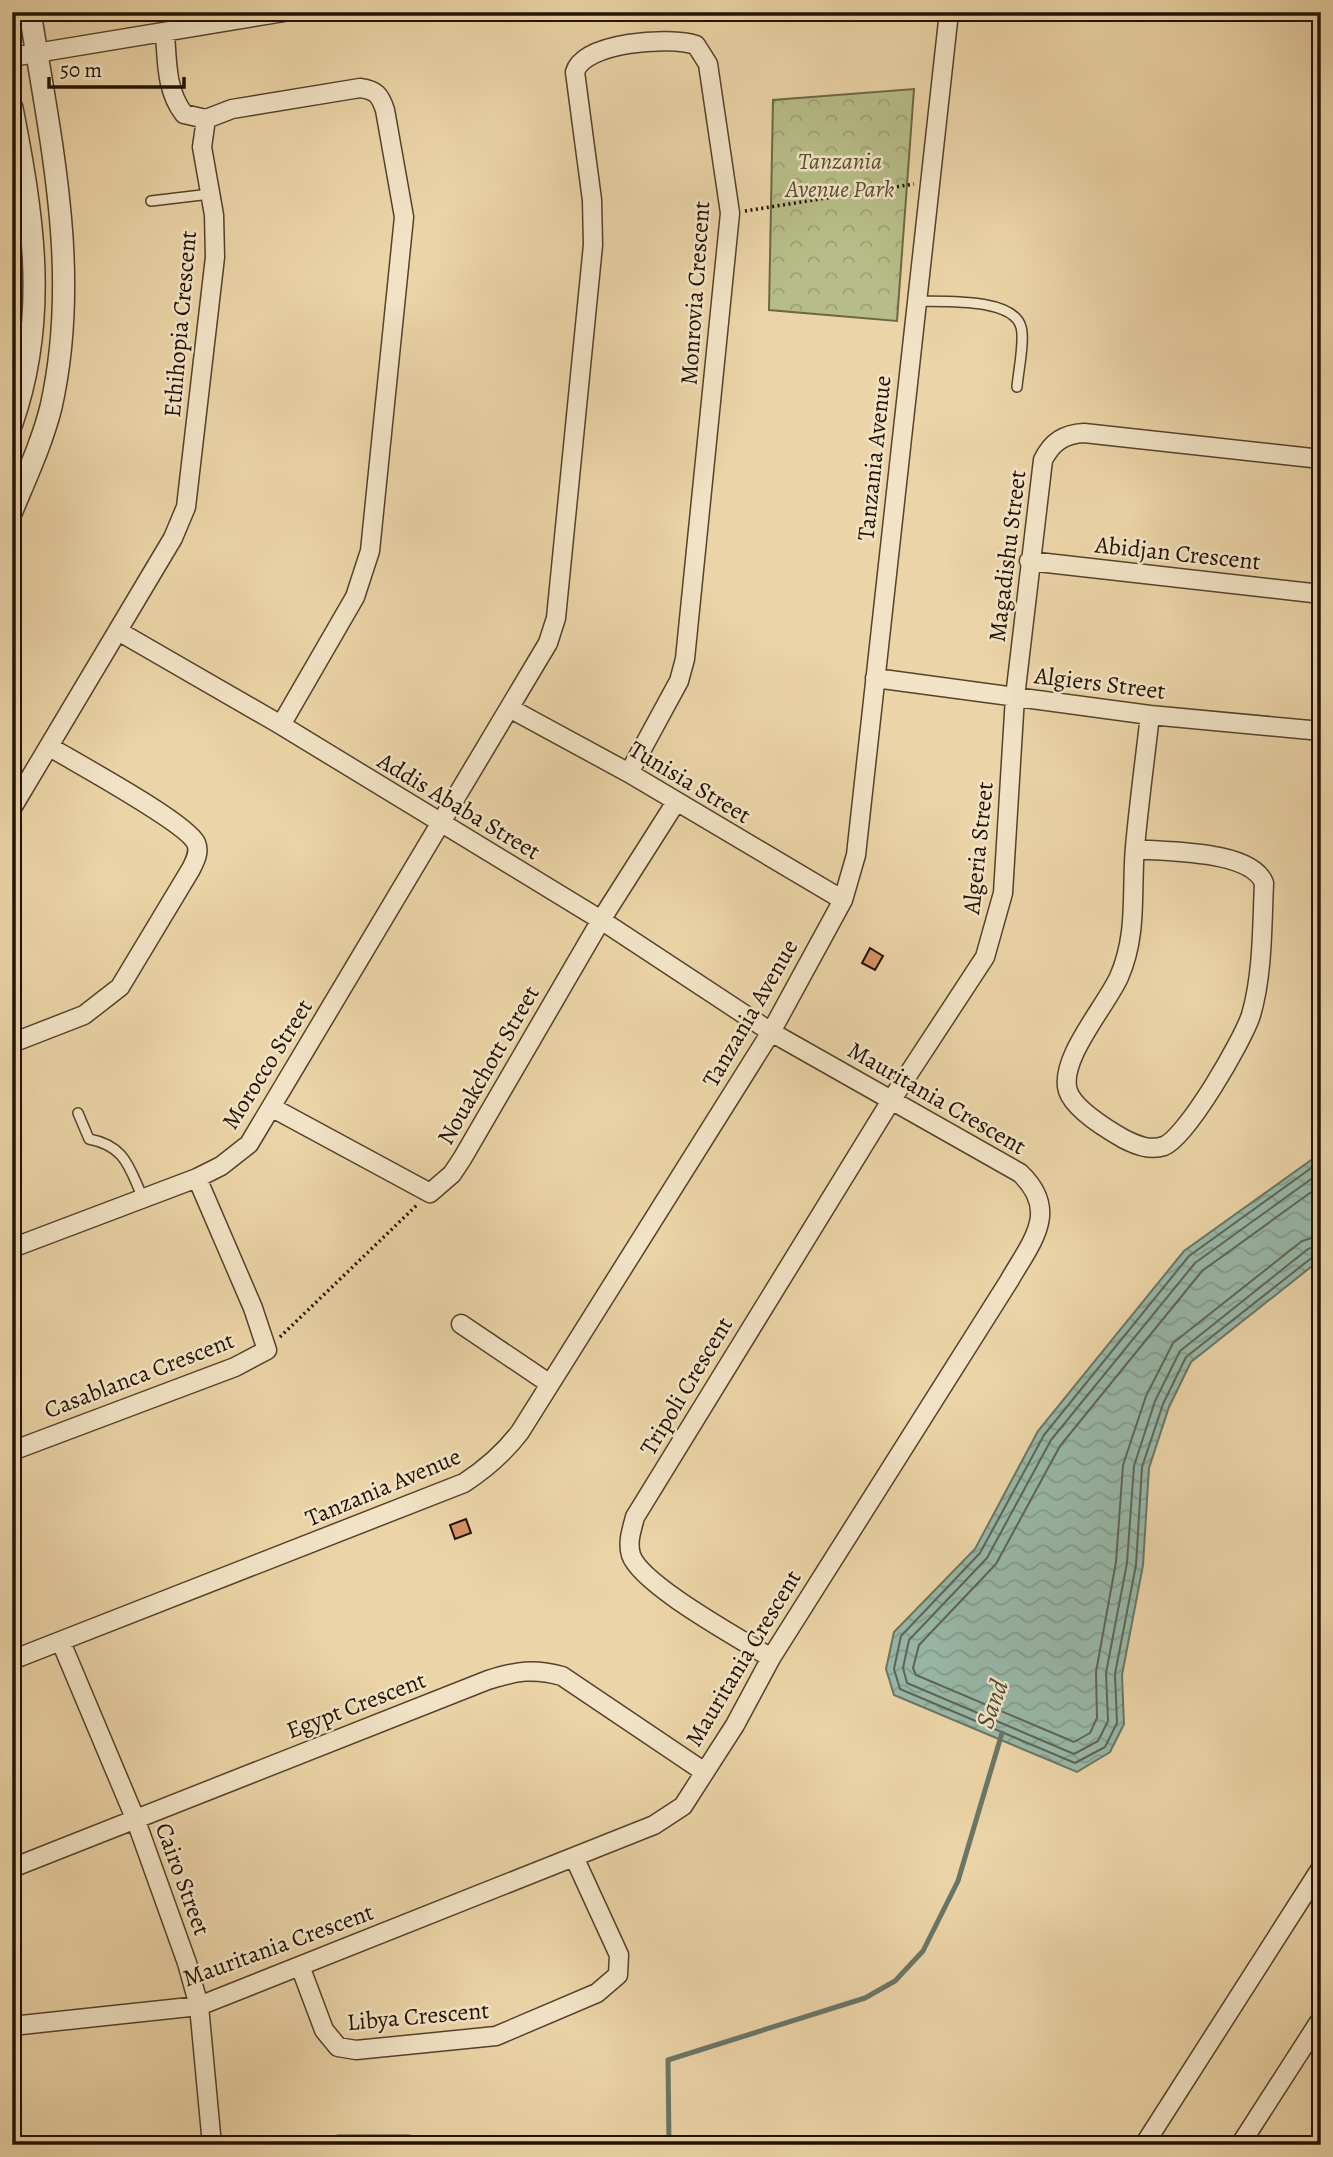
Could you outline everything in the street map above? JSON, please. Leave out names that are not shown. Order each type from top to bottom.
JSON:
[{"type":"street","points":[[12,511],[46,424],[62,325],[59,186],[30,12]]},
{"type":"street","points":[[12,57],[284,12]]},
{"type":"street","name":"Tanzania Avenue","points":[[12,1660],[464,1483],[503,1454],[550,1384],[771,1032],[843,900],[856,855],[948,12]]},
{"type":"street","points":[[164,33],[171,89],[184,114],[206,119],[232,108],[360,88],[371,89],[381,96],[404,217],[370,551],[364,576],[355,597],[281,725]]},
{"type":"street","name":"Monrovia Crescent","points":[[511,709],[548,643],[556,618],[593,245],[592,200],[574,84],[577,64],[596,51],[670,39],[696,45],[704,53],[730,213],[685,659],[679,681],[629,773]]},
{"type":"street","points":[[12,108],[31,205],[36,267],[29,355],[12,424]]},
{"type":"street","name":"Ethihopia Crescent","points":[[12,808],[173,538],[186,508],[215,257],[210,194],[202,147],[206,119]]},
{"type":"street","name":"Magadishu Street","points":[[1015,697],[1043,460],[1053,444],[1070,434],[1321,459]]},
{"type":"street","name":"Abidjan Crescent","points":[[1029,561],[1321,594]]},
{"type":"street","name":"Addis Ababa Street","points":[[118,631],[281,725],[601,920],[771,1032]]},
{"type":"street","name":"Algiers Street","points":[[875,678],[1150,715],[1321,731]]},
{"type":"street","name":"Algeria Street","points":[[892,1099],[985,957],[995,927],[1003,893],[1015,697]]},
{"type":"street","name":"Tunisia Street","points":[[511,709],[629,773],[843,900]]},
{"type":"street","name":"Morocco Street","points":[[12,1248],[197,1178],[221,1166],[249,1144],[511,709]]},
{"type":"street","points":[[1135,849],[1236,860],[1253,867],[1264,883],[1251,1015],[1199,1109],[1177,1137],[1166,1146],[1153,1148],[1139,1146],[1122,1138],[1079,1105],[1068,1090],[1072,1058],[1109,996],[1127,954],[1133,924],[1135,849],[1150,715]]},
{"type":"street","points":[[12,1043],[84,1015],[120,988],[191,869],[198,850],[196,841],[173,822],[50,747]]},
{"type":"street","name":"Nouakchott Street","points":[[430,1193],[452,1174],[462,1159],[601,920],[676,802]]},
{"type":"street","name":"Mauritania Crescent","points":[[12,2026],[199,2006],[654,1825],[683,1806],[735,1725],[771,1658],[1009,1280],[1036,1234],[1041,1215],[1041,1201],[1033,1185],[1020,1173],[771,1032]]},
{"type":"street","name":"Tripoli Crescent","points":[[771,1658],[654,1583],[632,1557],[631,1530],[649,1494],[892,1099]]},
{"type":"street","points":[[271,1107],[430,1193]]},
{"type":"street","name":"Casablanca Crescent","points":[[12,1451],[235,1367],[267,1350],[253,1308],[197,1178]]},
{"type":"street","points":[[461,1324],[550,1384]]},
{"type":"street","name":"Cairo Street","points":[[61,1642],[135,1818],[199,2006],[212,2145]]},
{"type":"street","name":"Egypt Crescent","points":[[12,1868],[488,1680],[522,1670],[541,1670],[562,1676],[703,1772]]},
{"type":"street","name":"Libya Crescent","points":[[300,1966],[324,2030],[338,2047],[356,2050],[496,2036],[597,1993],[618,1975],[619,1955],[575,1857]]},
{"type":"street","points":[[1144,2145],[1321,1868]]},
{"type":"street","points":[[1240,2145],[1321,2020]]},
{"type":"street","points":[[338,2145],[409,2145]]},
{"type":"lane","points":[[151,201],[210,194]]},
{"type":"lane","points":[[916,301],[996,306],[1012,312],[1022,328],[1017,387]]},
{"type":"lane","points":[[78,1114],[89,1139],[114,1146],[123,1155],[143,1198]]},
{"type":"path","points":[[730,213],[929,181]]},
{"type":"path","points":[[267,1350],[430,1193]]},
{"type":"green space","name":"Tanzania Avenue Park","points":[[914,89],[897,321],[769,310],[773,100]]},
{"type":"water","points":[[1321,1153],[1321,1259],[1191,1362],[1169,1407],[1149,1468],[1143,1565],[1122,1675],[1124,1724],[1110,1752],[1077,1772],[894,1695],[886,1669],[894,1632],[975,1549],[1038,1431],[1184,1251]]},
{"type":"building","points":[[870,948],[883,956],[875,970],[862,963]]},
{"type":"building","points":[[466,1519],[471,1533],[455,1539],[450,1525]]},
{"type":"waterway","name":"Sand","points":[[669,2145],[668,2060],[865,1998],[895,1981],[923,1951],[958,1881],[1002,1733]]}]
